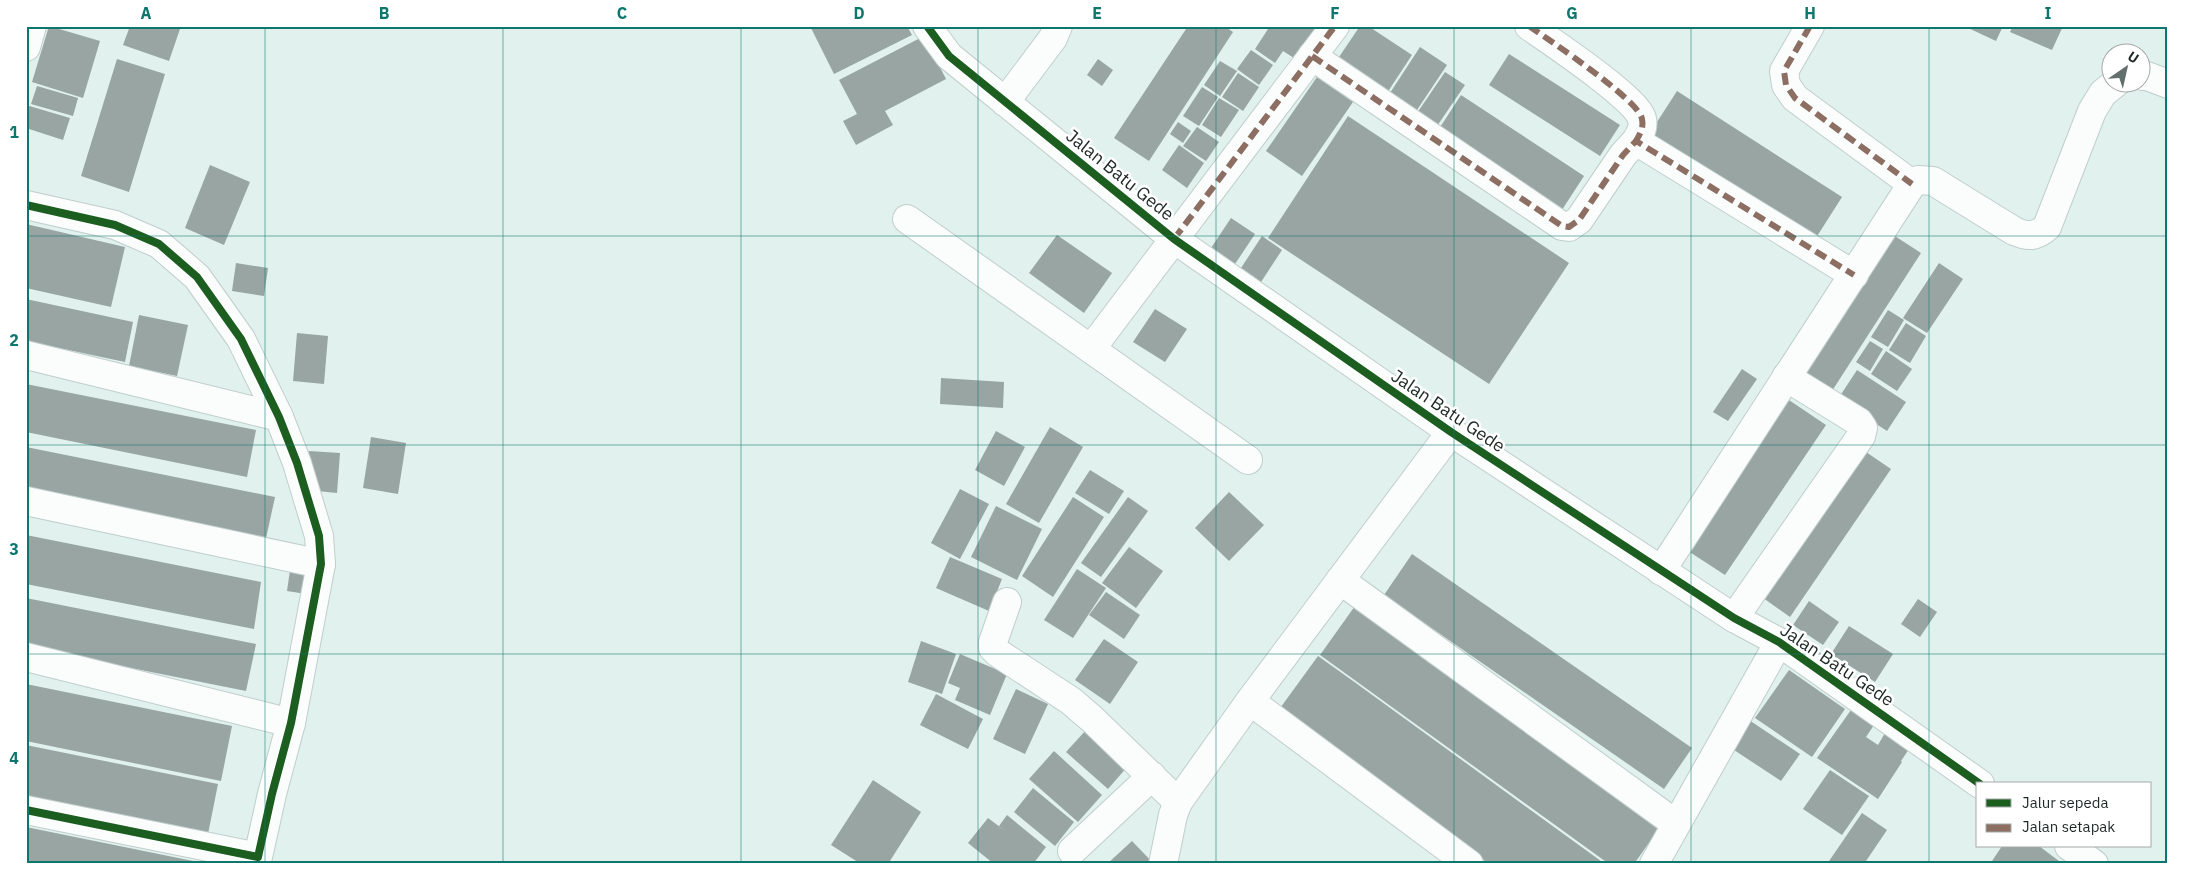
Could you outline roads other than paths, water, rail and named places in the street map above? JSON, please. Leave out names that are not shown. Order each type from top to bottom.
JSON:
[{"type":"street","points":[[26,47],[32,26]]},
{"type":"street","name":"Jalan Batu Gede","points":[[927,26],[949,56],[1174,238],[1451,432],[1660,571],[1734,618],[1779,642],[1977,782]]},
{"type":"street","points":[[1005,102],[1053,38],[1058,26]]},
{"type":"street","points":[[1091,349],[1335,26]]},
{"type":"street","points":[[1312,56],[1562,226],[1568,227],[1579,220],[1623,155],[1636,141],[1642,129],[1642,118],[1633,104],[1578,60],[1529,26]]},
{"type":"street","points":[[1810,26],[1784,71],[1786,85],[1795,98],[1912,184]]},
{"type":"street","points":[[2152,78],[2168,84]]},
{"type":"street","points":[[1660,571],[1912,184],[1918,180],[1933,181],[2014,231],[2024,235],[2040,233],[2047,227],[2092,111],[2105,92]]},
{"type":"street","points":[[1636,141],[1854,275]]},
{"type":"street","points":[[26,205],[114,225],[159,244],[197,276],[241,339],[280,418],[297,463],[320,536],[320,564],[291,724],[272,794],[258,857],[26,810]]},
{"type":"street","points":[[907,219],[1248,460]]},
{"type":"street","points":[[26,356],[280,418]]},
{"type":"street","points":[[1734,618],[1861,436],[1863,428],[1859,422],[1786,377]]},
{"type":"street","points":[[1163,864],[1173,815],[1178,802],[1250,701],[1451,432]]},
{"type":"street","points":[[26,501],[320,564]]},
{"type":"street","points":[[1340,580],[1676,824]]},
{"type":"street","points":[[1006,602],[993,642],[994,648],[998,653],[1071,701],[1178,802]]},
{"type":"street","points":[[1654,864],[1779,642]]},
{"type":"street","points":[[26,657],[291,724]]},
{"type":"street","points":[[1250,701],[1469,864]]},
{"type":"street","points":[[1072,851],[1152,776]]},
{"type":"street","points":[[2072,848],[2094,864]]}]
